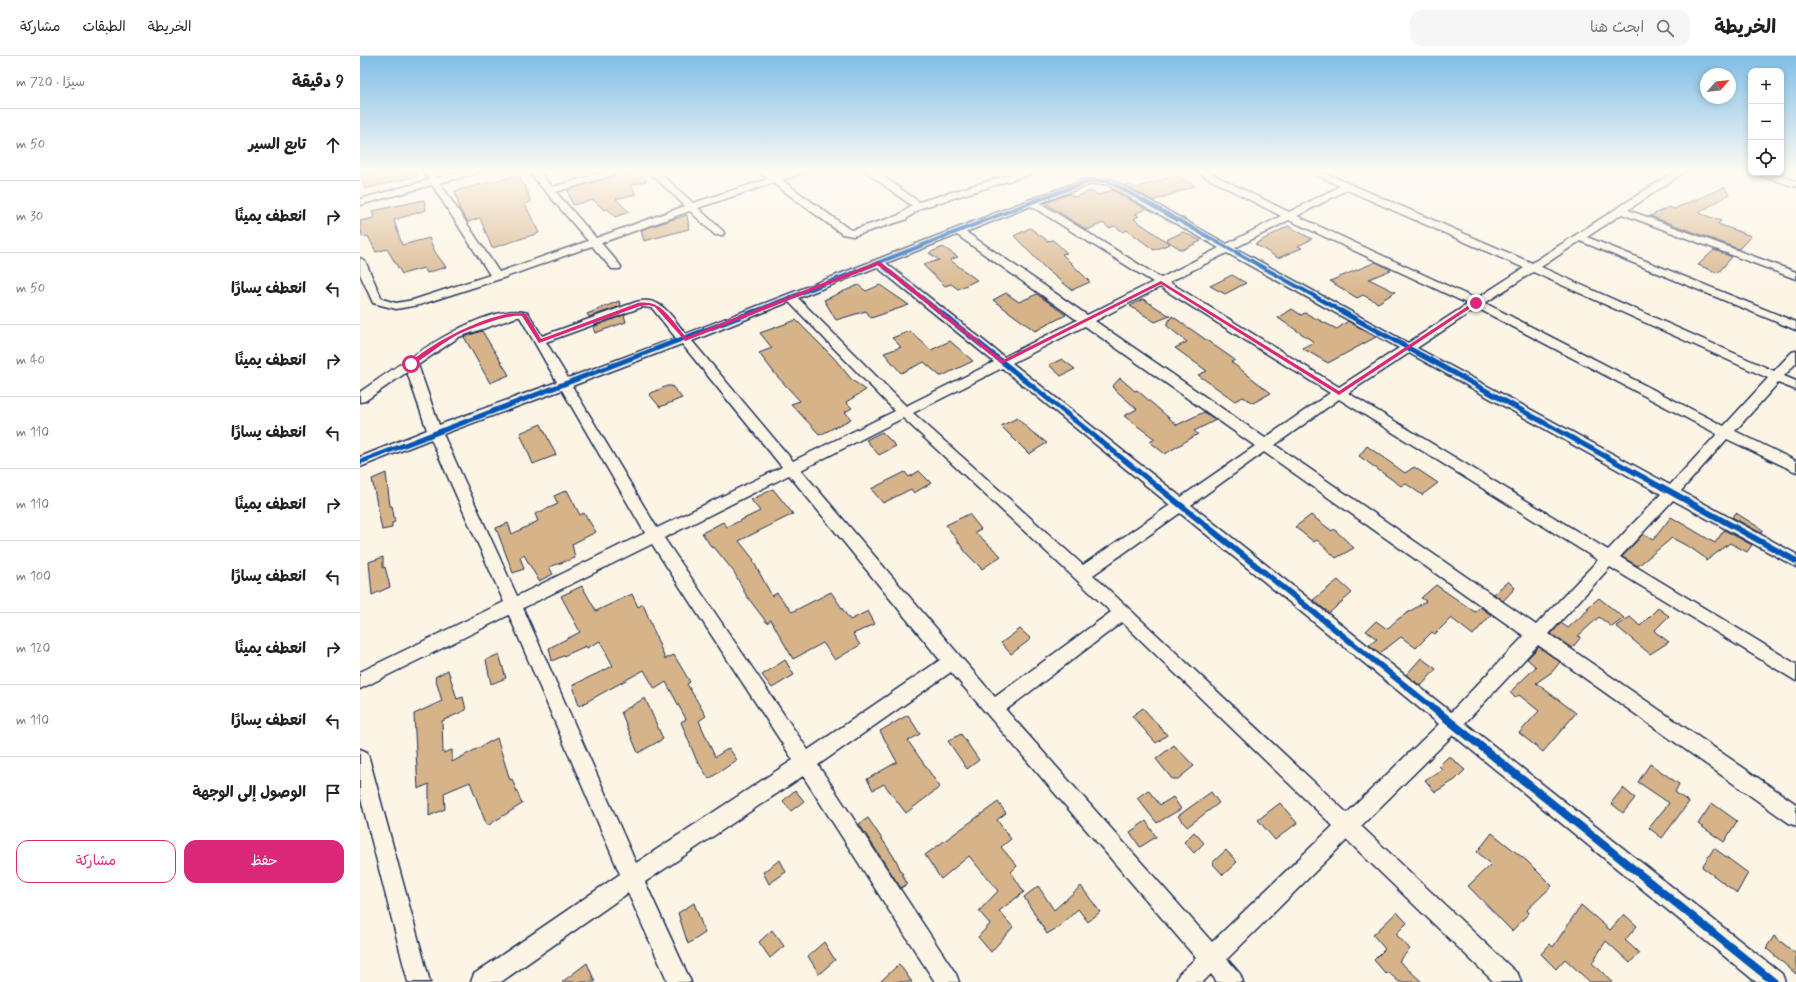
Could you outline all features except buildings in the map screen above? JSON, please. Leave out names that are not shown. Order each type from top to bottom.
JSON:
[{"type":"street","points":[[457,214],[496,276]]},
{"type":"street","points":[[570,214],[616,267]]},
{"type":"street","points":[[360,261],[378,301],[396,306],[414,303],[496,276],[671,214]]},
{"type":"street","points":[[699,214],[719,233]]},
{"type":"street","points":[[821,214],[846,232],[852,233],[901,218],[906,214]]},
{"type":"street","points":[[360,462],[435,432],[685,339],[1002,214]]},
{"type":"street","points":[[1052,214],[1796,674]]},
{"type":"street","points":[[1167,214],[1796,561]]},
{"type":"street","points":[[1285,214],[1476,303],[1726,433],[1796,467]]},
{"type":"street","points":[[360,682],[654,535],[791,470],[1296,214]]},
{"type":"street","points":[[1412,214],[1532,266],[1796,386]]},
{"type":"street","points":[[1082,574],[1181,505],[1263,445],[1339,393],[1613,214]]},
{"type":"street","points":[[1631,214],[1796,276]]},
{"type":"street","points":[[959,232],[1796,816]]},
{"type":"street","points":[[1578,237],[1796,326]]},
{"type":"street","points":[[879,263],[1774,982]]},
{"type":"street","points":[[791,298],[904,412],[1124,612],[1510,982]]},
{"type":"street","points":[[539,341],[640,304],[650,303],[656,306],[685,339],[791,470],[952,661],[1232,982]]},
{"type":"street","points":[[360,398],[455,334],[506,315],[517,313],[524,315],[654,535],[806,763],[948,982]]},
{"type":"street","points":[[1186,982],[1452,723],[1608,557],[1672,492],[1796,355]]},
{"type":"street","points":[[411,364],[435,432],[513,605],[632,878],[680,982]]},
{"type":"street","points":[[993,709],[1124,612]]},
{"type":"street","points":[[482,982],[632,878],[806,763],[952,661]]},
{"type":"street","points":[[360,758],[419,982]]},
{"type":"cycle path","points":[[360,462],[435,432],[685,339],[1001,214]]},
{"type":"cycle path","points":[[1167,214],[1796,561]]},
{"type":"cycle path","points":[[879,263],[1774,982]]},
{"type":"route","points":[[411,364],[455,334],[506,315],[517,313],[524,315],[539,341],[640,304],[650,303],[656,306],[685,339],[879,263],[1002,362],[1161,282],[1339,393],[1410,348],[1476,303]]}]
